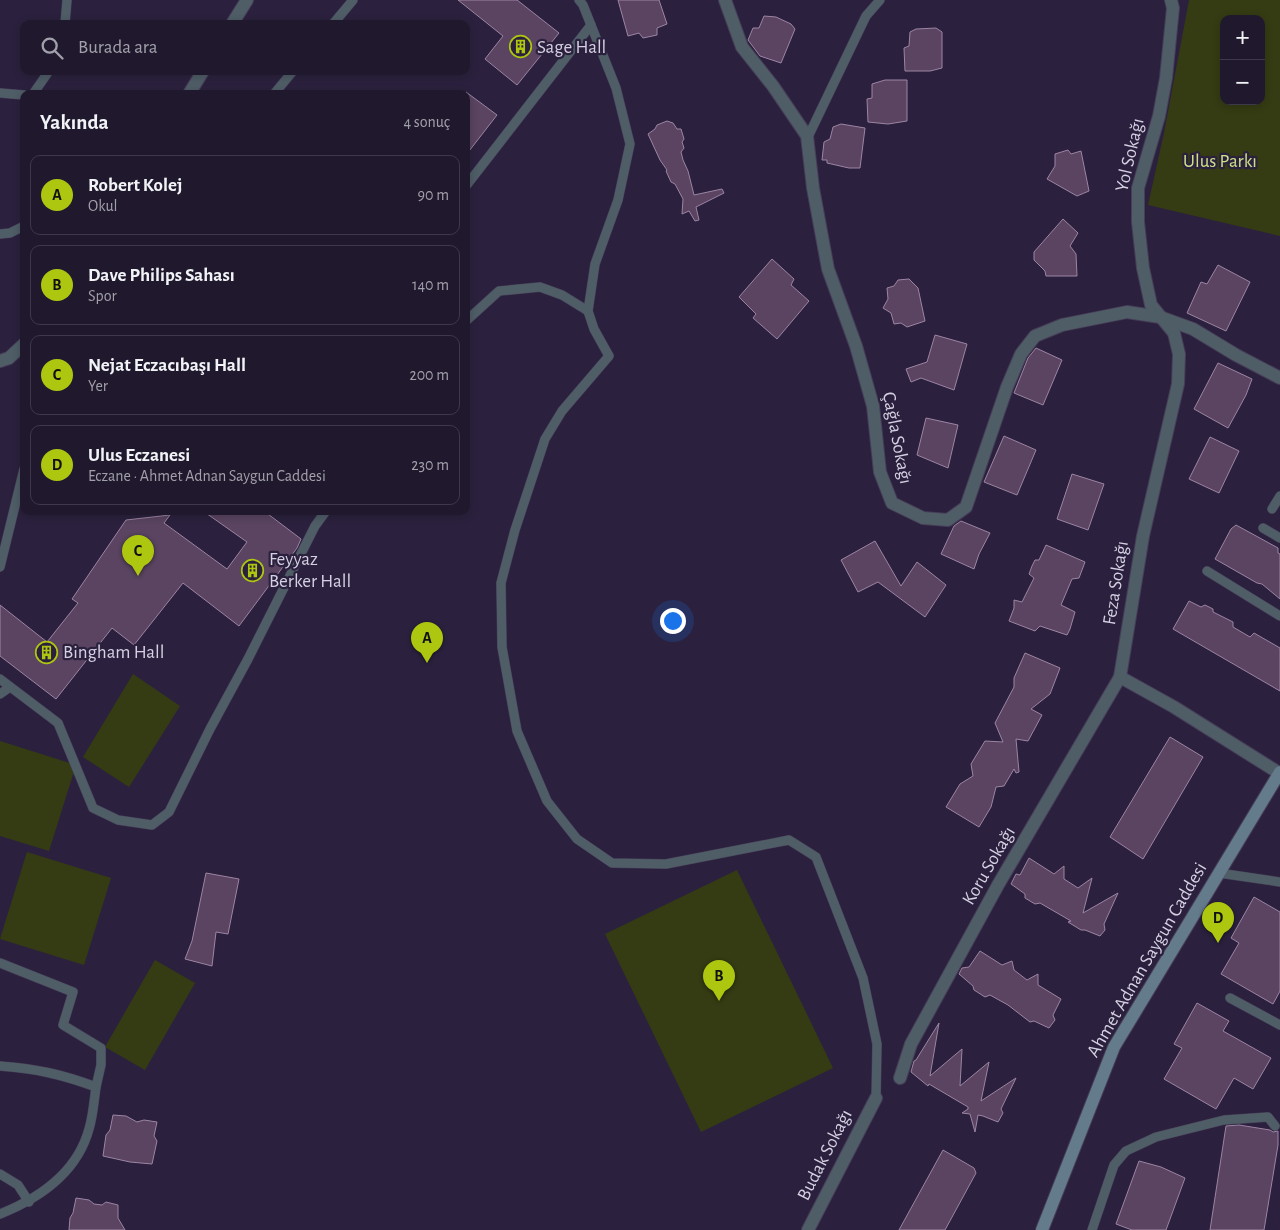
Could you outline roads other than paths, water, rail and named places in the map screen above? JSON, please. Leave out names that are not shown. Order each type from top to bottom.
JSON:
[{"type":"main road","name":"Ahmet Adnan Saygun Caddesi","points":[[1042,1230],[1114,1047],[1280,773]]},
{"type":"street","points":[[234,20],[247,0]]},
{"type":"street","name":"Çağla Sokağı","points":[[725,0],[742,47],[773,86],[807,138],[813,188],[828,269],[856,346],[873,406],[880,472],[892,503],[922,518],[948,520],[966,508],[1007,387],[1021,354],[1035,336],[1062,325],[1127,312],[1160,317],[1193,330],[1280,378]]},
{"type":"street","name":"Yol Sokağı","points":[[1160,317],[1151,305],[1143,268],[1138,222],[1138,188],[1159,116],[1166,78],[1173,8],[1171,0]]},
{"type":"street","points":[[191,90],[201,75]]},
{"type":"street","name":"Feza Sokağı","points":[[1120,677],[1143,536],[1178,384],[1179,354],[1174,333],[1160,317]]},
{"type":"street","points":[[0,361],[9,358],[20,348]]},
{"type":"street","points":[[1120,677],[1174,707],[1280,773]]},
{"type":"street","name":"Koru Sokağı","points":[[900,1078],[911,1044],[998,885],[1120,677]]},
{"type":"street","name":"Budak Sokağı","points":[[808,1230],[876,1098]]},
{"type":"lane","points":[[65,20],[66,0]]},
{"type":"lane","points":[[336,20],[353,0]]},
{"type":"lane","points":[[579,0],[583,5],[616,88],[630,144],[618,200],[595,264],[588,311],[594,329],[609,356],[562,411],[545,440],[515,530],[500,583],[502,647],[517,731],[547,801],[577,839],[612,863],[666,864],[789,840],[816,857],[863,978],[877,1044],[876,1098]]},
{"type":"lane","points":[[807,138],[866,16],[880,0]]},
{"type":"lane","points":[[470,181],[591,25]]},
{"type":"lane","points":[[36,90],[46,75]]},
{"type":"lane","points":[[277,90],[290,75]]},
{"type":"lane","points":[[0,93],[20,95]]},
{"type":"lane","points":[[0,234],[10,233],[20,228]]},
{"type":"lane","points":[[470,317],[499,291],[540,287],[562,295],[588,311]]},
{"type":"lane","points":[[0,567],[20,486]]},
{"type":"lane","points":[[1272,509],[1280,496]]},
{"type":"lane","points":[[0,679],[58,723],[92,808],[118,820],[152,825],[169,812],[315,526],[323,515]]},
{"type":"lane","points":[[1263,528],[1280,538]]},
{"type":"lane","points":[[1207,572],[1280,616]]},
{"type":"lane","points":[[0,694],[10,686]]},
{"type":"lane","points":[[1219,873],[1280,882]]},
{"type":"lane","points":[[0,963],[73,992],[63,1025],[101,1048],[101,1065],[89,1129],[82,1147],[73,1162],[51,1187],[28,1202],[0,1214]]},
{"type":"lane","points":[[1230,998],[1280,1025]]},
{"type":"lane","points":[[0,1066],[43,1070],[96,1087]]},
{"type":"lane","points":[[1092,1230],[1114,1165],[1126,1151],[1156,1137],[1224,1120],[1268,1117],[1275,1126]]},
{"type":"lane","points":[[0,1174],[18,1186],[28,1202]]},
{"type":"place","name":"Sage Hall","points":[[521,47]]},
{"type":"place","name":"Feyyaz Berker Hall","points":[[253,570]]},
{"type":"place","name":"Nejat Eczacıbaşı Hall","points":[[138,576]]},
{"type":"place","name":"Bingham Hall","points":[[47,652]]},
{"type":"place","name":"Robert Kolej","points":[[427,663]]},
{"type":"place","name":"Ulus Eczanesi","points":[[1218,943]]},
{"type":"place","name":"Dave Philips Sahası","points":[[719,1001]]},
{"type":"park label","name":"Ulus Parkı","points":[[1220,161]]}]
